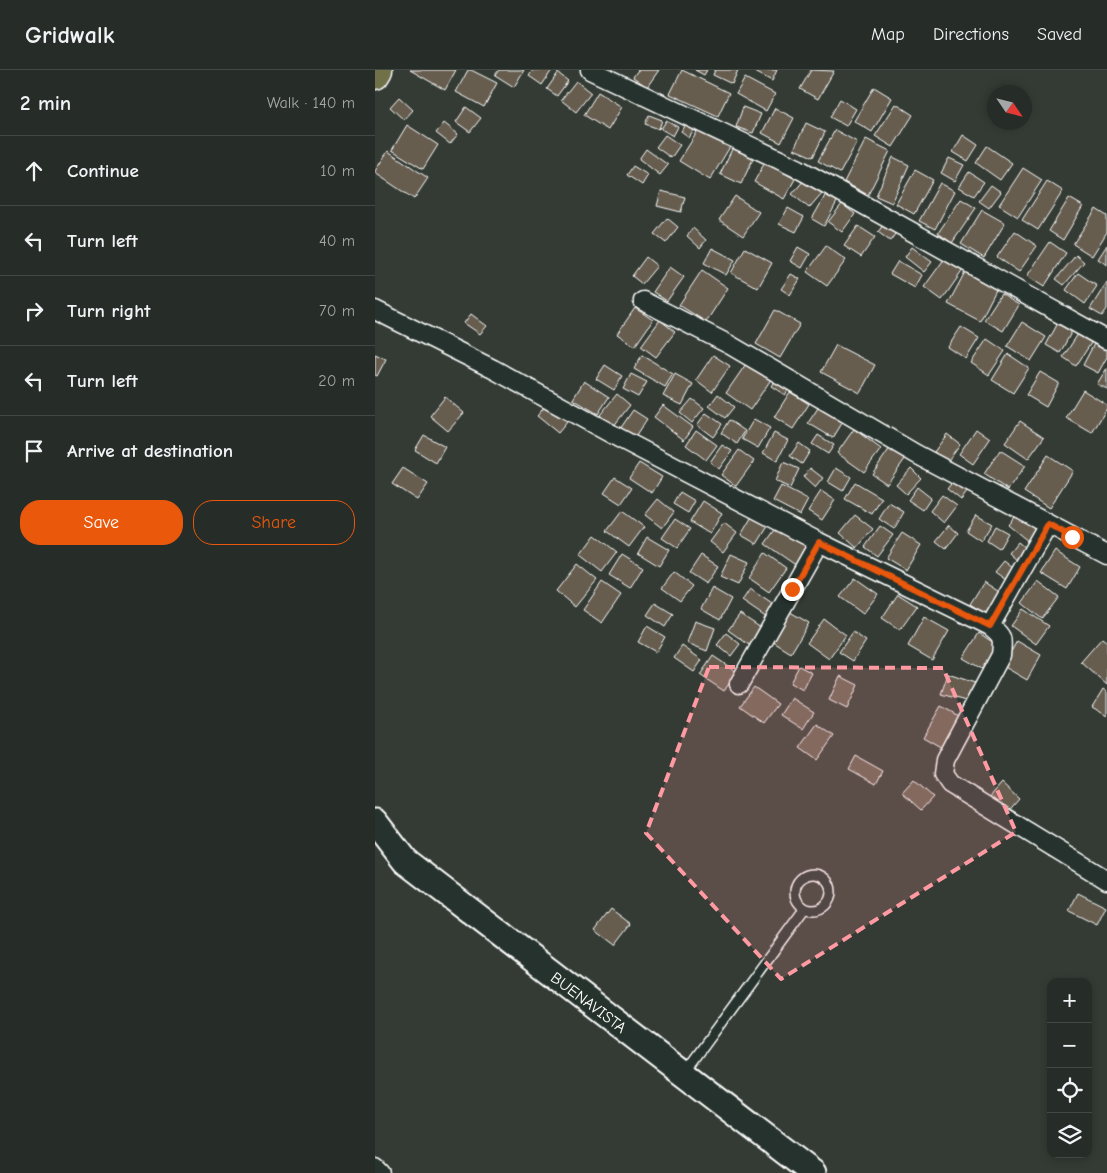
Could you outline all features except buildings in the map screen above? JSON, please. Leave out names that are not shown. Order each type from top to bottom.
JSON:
[{"type":"main road","points":[[375,74],[378,70]]},
{"type":"street","points":[[590,70],[799,169],[1107,340]]},
{"type":"street","points":[[643,301],[730,345],[916,454],[1107,555]]},
{"type":"street","points":[[375,310],[493,369],[619,438],[819,542],[990,626],[1001,635],[1003,640],[1001,655],[945,760],[943,774],[950,784],[1107,880]]},
{"type":"street","points":[[990,626],[1048,524]]},
{"type":"street","points":[[739,684],[819,542]]},
{"type":"street","name":"BUENAVISTA","points":[[375,822],[405,861],[813,1173]]},
{"type":"street","points":[[375,1168],[380,1173]]},
{"type":"lane","points":[[820,874],[829,881],[832,892],[830,898],[823,907],[817,910],[805,908],[796,899],[796,886],[803,876],[820,874]]},
{"type":"lane","points":[[683,1074],[805,908]]},
{"type":"highlighted area","points":[[709,667],[943,668],[1016,832],[781,979],[646,833]]},
{"type":"route","points":[[792,589],[819,542],[990,626],[1048,524],[1072,537]]}]
